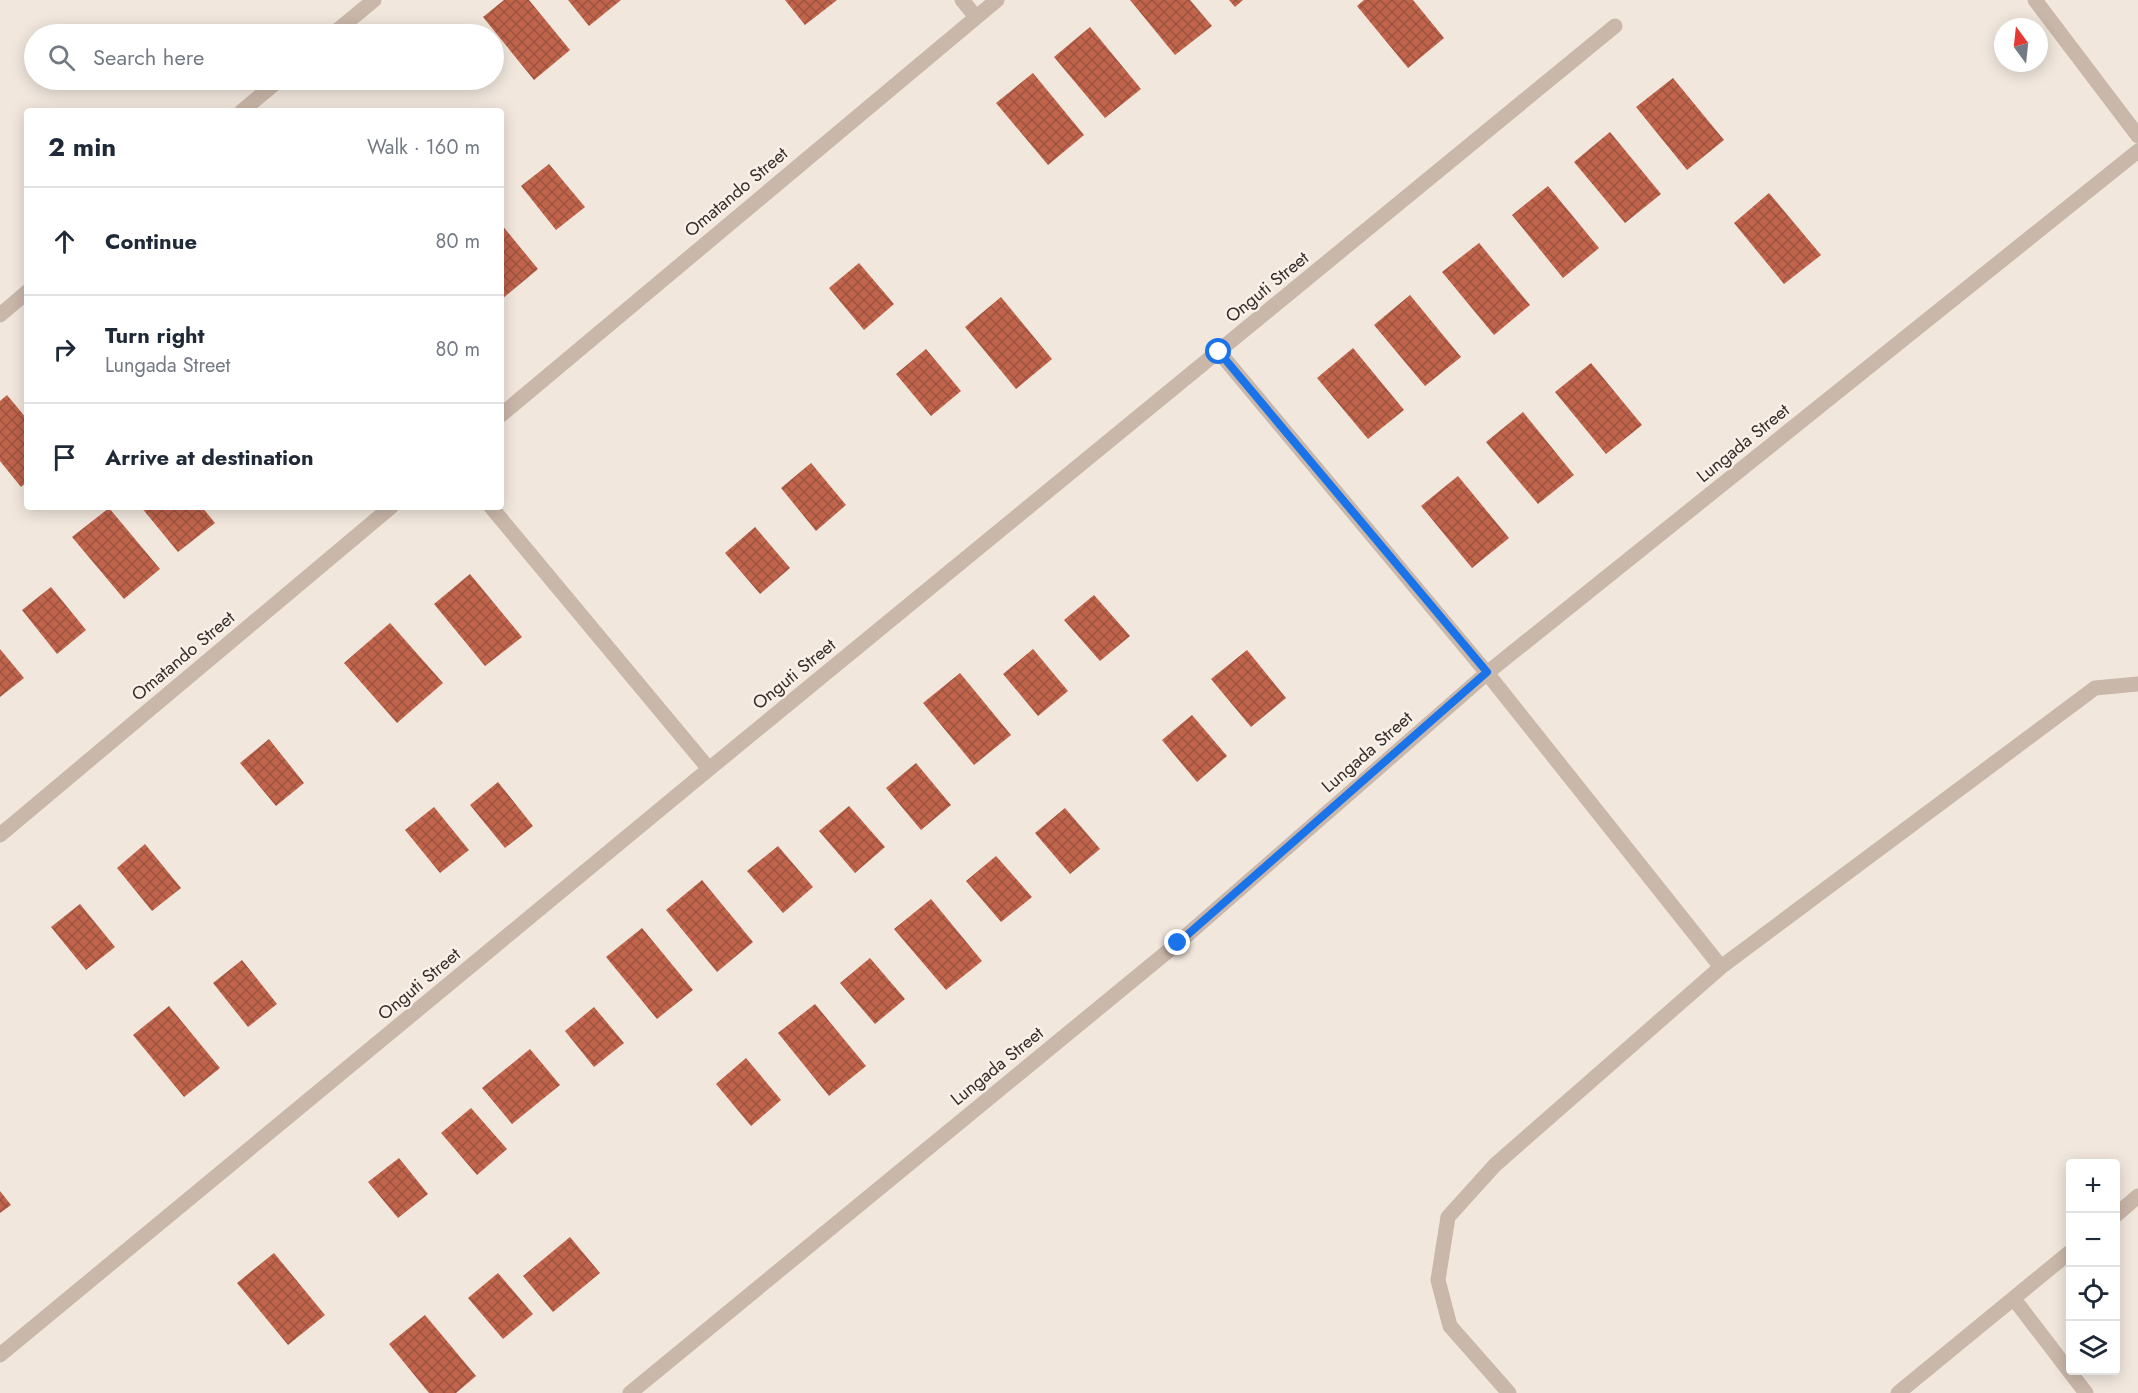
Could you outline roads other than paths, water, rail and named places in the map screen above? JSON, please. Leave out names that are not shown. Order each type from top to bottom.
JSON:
[{"type":"street","points":[[345,24],[374,0]]},
{"type":"street","points":[[962,0],[976,17]]},
{"type":"street","name":"Omatando Street","points":[[504,412],[997,0]]},
{"type":"street","points":[[2035,0],[2138,136]]},
{"type":"street","name":"Onguti Street","points":[[0,1355],[1614,26]]},
{"type":"street","points":[[246,108],[267,90]]},
{"type":"street","name":"Lungada Street","points":[[630,1393],[1178,943],[1487,672],[2138,151]]},
{"type":"street","points":[[0,315],[24,295]]},
{"type":"street","points":[[1219,352],[1487,672],[1721,968]]},
{"type":"street","name":"Omatando Street","points":[[0,835],[387,510]]},
{"type":"street","points":[[493,510],[709,769]]},
{"type":"street","points":[[1509,1393],[1450,1326],[1438,1280],[1448,1217],[1495,1164],[1721,968],[2095,688],[2138,684]]},
{"type":"street","points":[[2117,1213],[2138,1196]]},
{"type":"street","points":[[1898,1393],[2066,1255]]},
{"type":"street","points":[[2014,1299],[2086,1393]]}]
